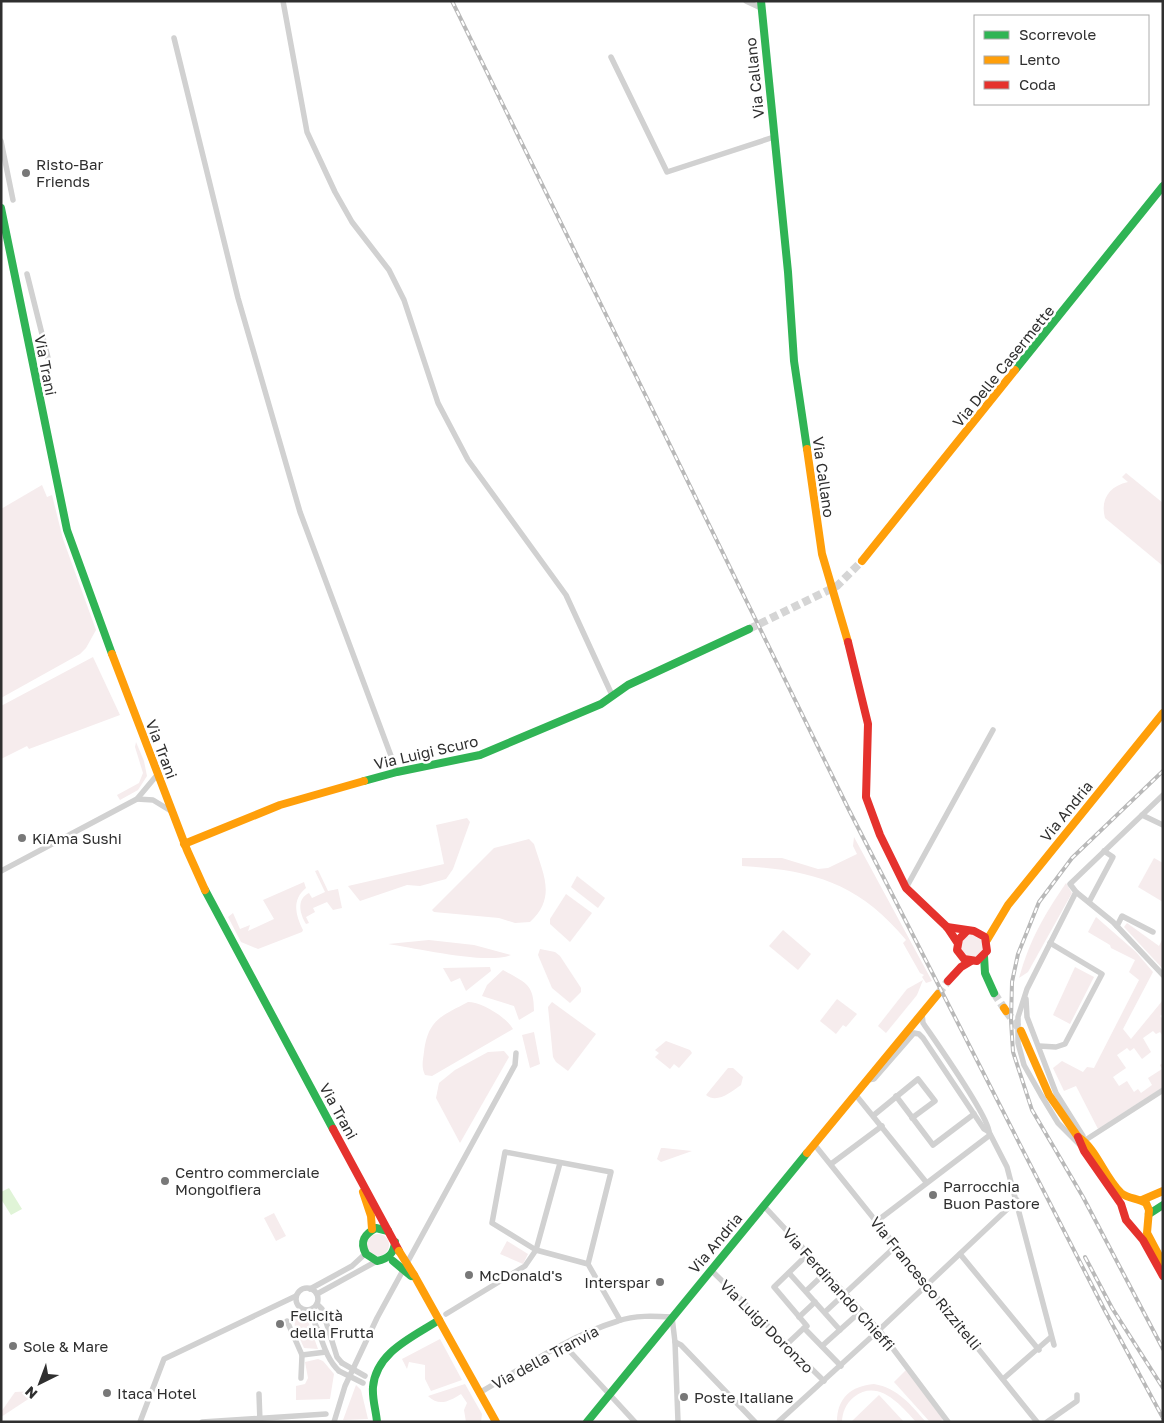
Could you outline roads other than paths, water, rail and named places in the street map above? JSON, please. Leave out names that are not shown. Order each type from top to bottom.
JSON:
[{"type":"main road","name":"Via Callano","points":[[761,5],[788,272],[794,361],[822,554],[854,661],[868,724],[866,797],[880,834],[906,888],[912,896],[947,927],[957,942]]},
{"type":"main road","name":"Via Delle Casermette","points":[[862,560],[1163,186]]},
{"type":"main road","name":"Via Trani","points":[[1,208],[67,530],[81,573],[184,844],[212,906],[399,1251],[419,1283],[496,1422]]},
{"type":"main road","name":"Via Luigi Scuro","points":[[184,844],[280,805],[397,772],[480,755],[601,704],[628,685],[749,629]]},
{"type":"main road","name":"Via Andria","points":[[987,940],[992,927],[1163,713]]},
{"type":"main road","points":[[947,927],[980,932],[987,940],[988,946],[984,956],[985,973]]},
{"type":"main road","name":"Via Andria","points":[[980,932],[992,927]]},
{"type":"main road","points":[[948,981],[954,973],[960,954],[957,942],[967,931]]},
{"type":"main road","points":[[960,954],[973,961],[985,973],[994,993]]},
{"type":"main road","points":[[954,973],[984,956]]},
{"type":"main road","name":"Via Andria","points":[[587,1422],[864,1081],[938,994]]},
{"type":"main road","points":[[1021,1031],[1045,1088],[1121,1204],[1126,1220],[1143,1237],[1163,1276]]},
{"type":"main road","points":[[1081,1141],[1123,1195],[1147,1205],[1146,1233],[1163,1263]]},
{"type":"main road","name":"Via Trani","points":[[354,1166],[371,1216],[372,1230]]},
{"type":"main road","points":[[1123,1212],[1126,1203],[1163,1191]]},
{"type":"main road","points":[[1133,1225],[1147,1218],[1163,1206]]},
{"type":"main road","points":[[388,1231],[380,1228],[372,1230],[363,1238],[362,1246],[365,1254],[377,1261],[390,1260],[395,1242]]},
{"type":"main road","name":"Via Trani","points":[[390,1260],[413,1276]]},
{"type":"main road","points":[[377,1422],[373,1382],[377,1366],[386,1356],[439,1320]]},
{"type":"main road","name":"Via Trani","points":[[489,1411],[490,1422]]},
{"type":"street","points":[[283,1],[307,132],[335,192],[352,222],[390,270],[404,300],[438,403],[468,460],[566,596],[612,695]]},
{"type":"street","points":[[746,1],[761,5]]},
{"type":"street","points":[[174,38],[238,298],[300,512],[397,772]]},
{"type":"street","points":[[611,57],[666,172],[774,137]]},
{"type":"street","points":[[1,141],[4,173],[13,200]]},
{"type":"street","name":"Via Trani","points":[[27,274],[48,358]]},
{"type":"street","points":[[22,312],[35,308]]},
{"type":"street","points":[[906,888],[993,730]]},
{"type":"street","points":[[1,871],[137,799],[157,775]]},
{"type":"street","points":[[1163,795],[1070,884],[1076,892],[1117,926],[1163,974]]},
{"type":"street","points":[[137,799],[153,800],[172,811]]},
{"type":"street","points":[[1142,815],[1163,825]]},
{"type":"street","points":[[1089,902],[1113,857],[1104,852]]},
{"type":"street","points":[[1076,892],[1027,990],[1018,1017],[1020,1056],[1058,1123],[1081,1141]]},
{"type":"street","points":[[1117,926],[1122,916],[1153,932]]},
{"type":"street","points":[[1039,1046],[1056,1047],[1065,1044],[1102,974],[1050,943]]},
{"type":"street","points":[[1027,990],[1025,1006],[1027,1017],[1056,1094],[1083,1136],[1081,1141]]},
{"type":"street","points":[[922,1014],[923,1023],[976,1104],[989,1128],[990,1134]]},
{"type":"street","name":"Via Andria","points":[[864,1081],[874,1079],[914,1034],[919,1034],[974,1114]]},
{"type":"street","points":[[334,1422],[345,1386],[376,1318],[514,1065],[516,1053]]},
{"type":"street","points":[[874,1114],[918,1080],[934,1101],[912,1118]]},
{"type":"street","points":[[1081,1141],[1163,1090]]},
{"type":"street","points":[[854,1094],[874,1114],[926,1182]]},
{"type":"street","points":[[896,1096],[933,1145],[974,1114],[990,1134],[1007,1166],[1054,1345]]},
{"type":"street","points":[[831,1164],[882,1126]]},
{"type":"street","points":[[877,1221],[990,1134]]},
{"type":"street","name":"Via Francesco Rizzitelli","points":[[814,1144],[1037,1422]]},
{"type":"street","points":[[588,1264],[536,1250],[492,1223],[505,1152],[611,1172],[588,1264],[620,1320]]},
{"type":"street","points":[[446,1314],[515,1274],[525,1266],[536,1250],[560,1163]]},
{"type":"street","points":[[778,1422],[880,1330],[1017,1200]]},
{"type":"street","name":"Via Ferdinando Chieffi","points":[[764,1206],[824,1274],[880,1330],[948,1422]]},
{"type":"street","points":[[825,1312],[896,1245]]},
{"type":"street","points":[[140,1422],[164,1358],[296,1296],[300,1290],[310,1289],[352,1266],[365,1254]]},
{"type":"street","points":[[960,1254],[1039,1350]]},
{"type":"street","points":[[786,1345],[807,1326],[774,1287],[807,1255]]},
{"type":"street","points":[[316,1294],[377,1261]]},
{"type":"street","name":"Via Luigi Doronzo","points":[[711,1270],[824,1381]]},
{"type":"street","points":[[789,1273],[840,1330]]},
{"type":"street","points":[[806,1291],[824,1274]]},
{"type":"street","points":[[310,1289],[316,1294],[317,1304],[322,1309],[337,1357],[342,1363],[373,1382]]},
{"type":"street","points":[[296,1296],[298,1306],[308,1310],[326,1352],[339,1370],[363,1383],[373,1382]]},
{"type":"street","points":[[799,1317],[815,1302]]},
{"type":"street","points":[[308,1310],[317,1304]]},
{"type":"street","points":[[822,1346],[860,1311]]},
{"type":"street","name":"Via della Tranvia","points":[[479,1393],[564,1345],[620,1320],[645,1316],[672,1317]]},
{"type":"street","points":[[672,1317],[675,1342],[678,1422]]},
{"type":"street","points":[[287,1321],[302,1355],[301,1378]]},
{"type":"street","points":[[804,1328],[841,1366]]},
{"type":"street","points":[[1003,1379],[1039,1350],[1051,1337]]},
{"type":"street","points":[[675,1342],[681,1345],[755,1422]]},
{"type":"street","points":[[564,1345],[635,1422]]},
{"type":"street","points":[[302,1355],[326,1352]]},
{"type":"street","points":[[259,1394],[259,1420]]},
{"type":"street","points":[[1047,1422],[1077,1401],[1077,1395]]},
{"type":"street","points":[[202,1422],[259,1420],[326,1414]]},
{"type":"street","points":[[304,1422],[306,1415]]},
{"type":"tunnel","points":[[749,629],[837,586],[862,561]]},
{"type":"tunnel","points":[[938,994],[948,981]]},
{"type":"tunnel","points":[[994,993],[1004,1008]]},
{"type":"tunnel","points":[[1006,1011],[1021,1031]]},
{"type":"railway","points":[[452,1],[849,810],[1104,1309],[1163,1418]]},
{"type":"railway","points":[[1163,771],[1072,858],[1039,902],[1018,954],[1012,982],[1011,1021],[1013,1052],[1032,1110],[1083,1197],[1163,1349]]},
{"type":"railway","points":[[1085,1257],[1112,1308],[1163,1388]]},
{"type":"place","name":"Risto-Bar Friends","points":[[26,173]]},
{"type":"place","name":"KiAma Sushi","points":[[22,838]]},
{"type":"place","name":"Centro commerciale Mongolfiera","points":[[165,1181]]},
{"type":"place","name":"Parrocchia Buon Pastore","points":[[933,1195]]},
{"type":"place","name":"McDonald's","points":[[469,1275]]},
{"type":"place","name":"Interspar","points":[[660,1282]]},
{"type":"place","name":"Felicità della Frutta","points":[[280,1324]]},
{"type":"place","name":"Sole & Mare","points":[[13,1346]]},
{"type":"place","name":"Itaca Hotel","points":[[107,1393]]},
{"type":"place","name":"Poste Italiane","points":[[684,1397]]}]
